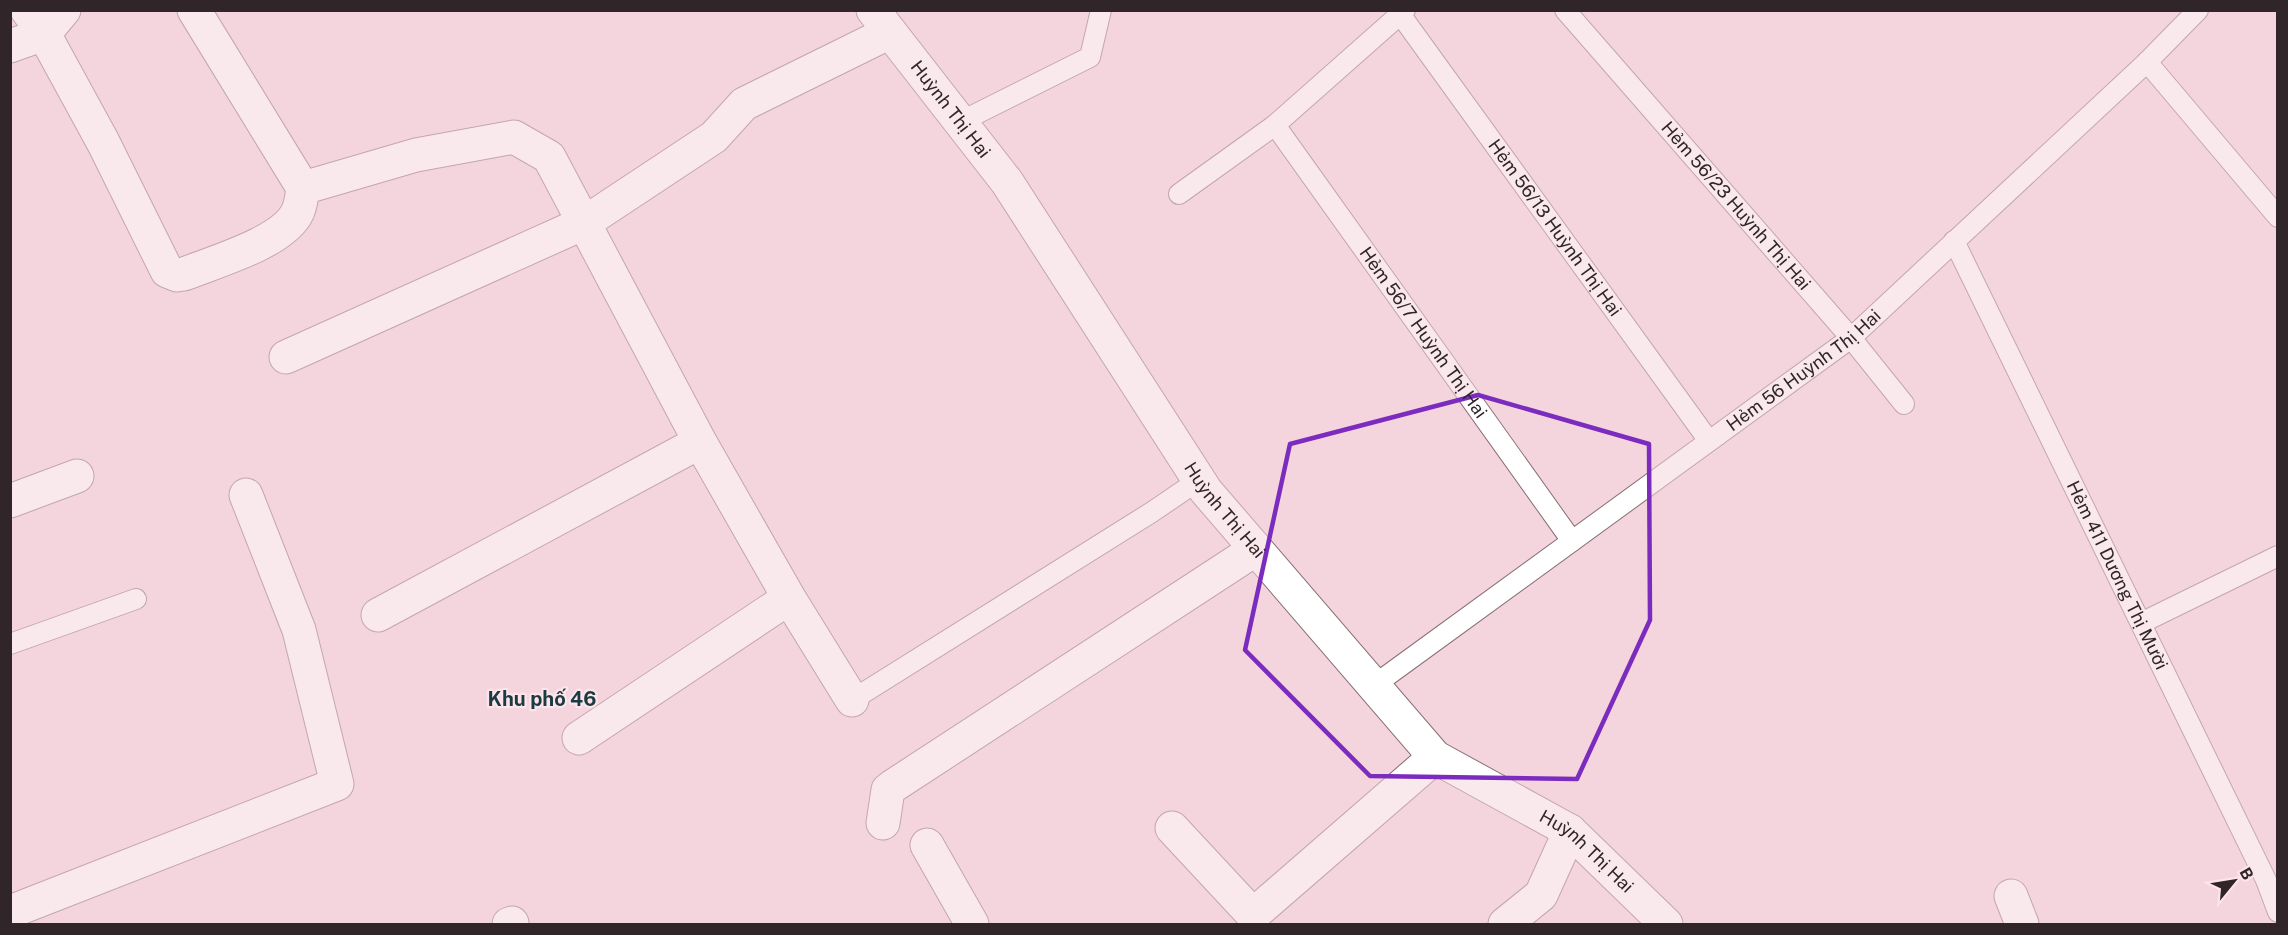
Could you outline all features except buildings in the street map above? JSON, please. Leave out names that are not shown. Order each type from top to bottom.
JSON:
[{"type":"street","points":[[10,46],[45,18],[167,271],[184,274],[282,231],[298,212],[303,188],[194,10]]},
{"type":"street","points":[[286,357],[584,223],[714,137],[744,104],[882,21]]},
{"type":"street","name":"Huỳnh Thị Hai","points":[[882,21],[1007,182],[1206,491],[1435,758],[1570,831],[1666,924]]},
{"type":"street","points":[[303,188],[416,155],[514,137],[549,157],[700,442],[789,598],[852,700]]},
{"type":"street","points":[[378,615],[700,442]]},
{"type":"street","points":[[10,501],[77,476]]},
{"type":"street","points":[[10,912],[336,784],[299,630],[246,495]]},
{"type":"street","points":[[883,823],[888,790],[1256,549]]},
{"type":"street","points":[[579,738],[789,598]]},
{"type":"street","points":[[1172,828],[1253,915],[1435,758]]},
{"type":"street","points":[[1505,924],[1540,895],[1570,831]]},
{"type":"street","points":[[927,845],[972,924]]},
{"type":"lane","points":[[960,122],[1090,57],[1101,10]]},
{"type":"lane","name":"Hẻm 56/23 Huỳnh Thị Hai","points":[[1565,10],[1851,338],[1904,404]]},
{"type":"lane","name":"Hẻm 56 Huỳnh Thị Hai","points":[[1373,686],[1851,338],[2147,62],[2198,10]]},
{"type":"lane","points":[[1179,194],[1275,125],[1402,12]]},
{"type":"lane","name":"Hẻm 56/13 Huỳnh Thị Hai","points":[[1402,12],[1709,441]]},
{"type":"lane","points":[[2147,62],[2277,217]]},
{"type":"lane","name":"Hẻm 56/7 Huỳnh Thị Hai","points":[[1275,125],[1572,541]]},
{"type":"lane","name":"Hẻm 411 Dương Thị Mười","points":[[1954,241],[2141,623],[2272,875],[2277,912]]},
{"type":"lane","points":[[852,700],[1152,512],[1199,480]]},
{"type":"lane","points":[[2141,623],[2277,556]]},
{"type":"lane","points":[[10,644],[136,599]]},
{"type":"highlighted area","points":[[1478,395],[1649,444],[1650,620],[1577,779],[1370,776],[1245,650],[1290,444]]},
{"type":"district","name":"Khu phố 46","points":[[542,699]]}]
